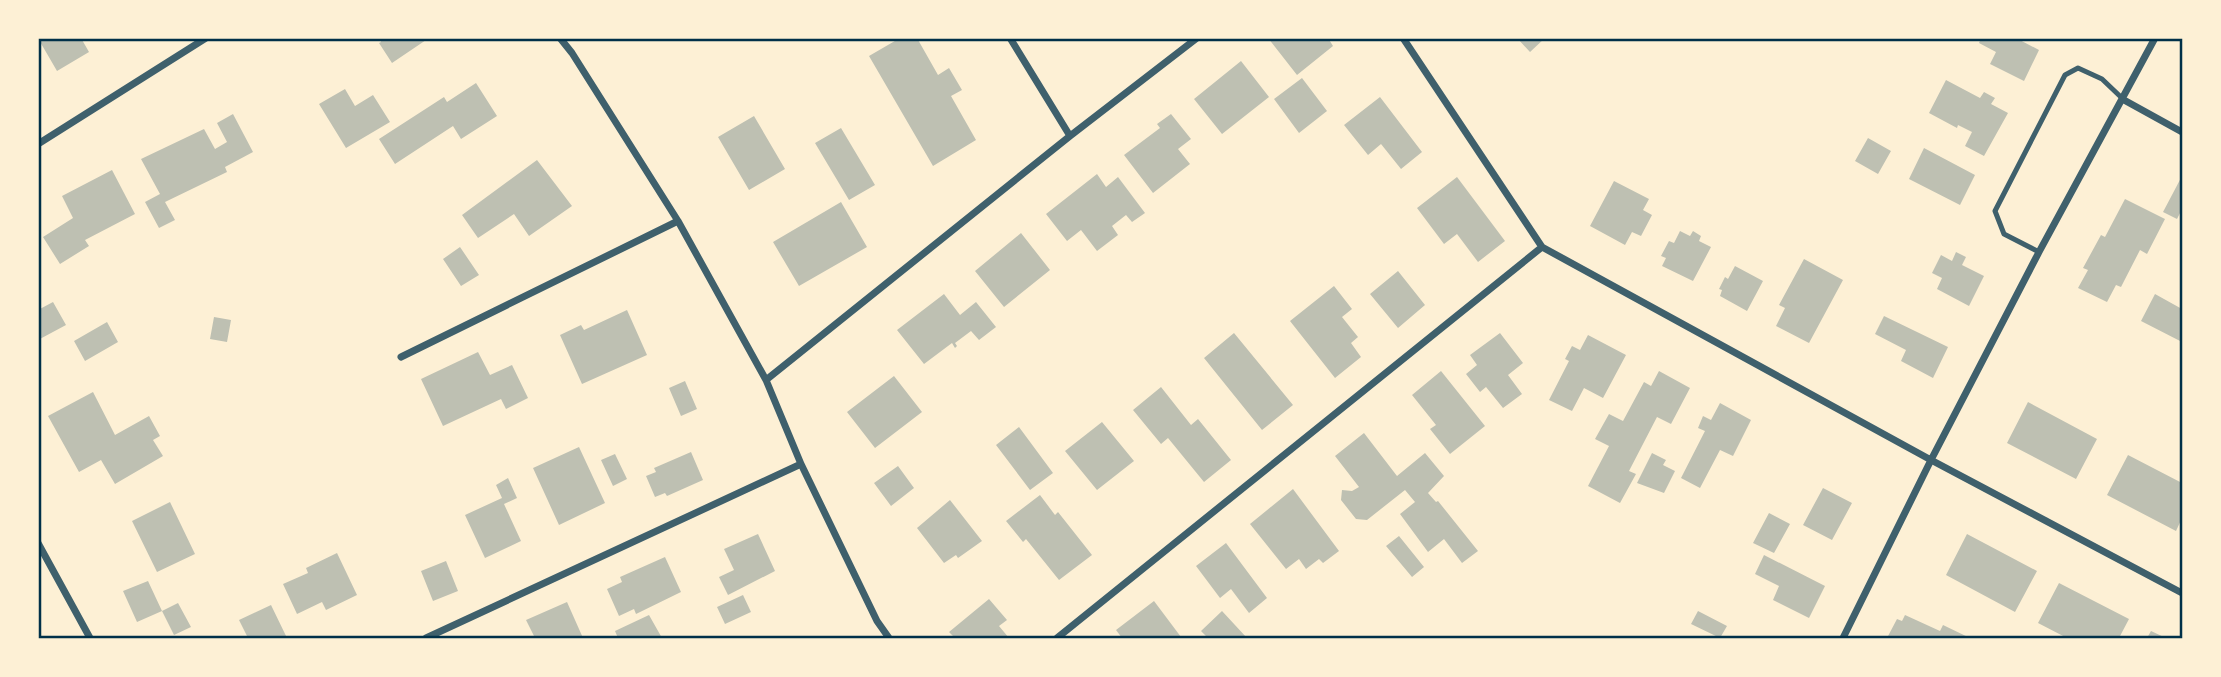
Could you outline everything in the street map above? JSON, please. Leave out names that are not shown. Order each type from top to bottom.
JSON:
[{"type":"street","points":[[38,144],[206,38]]},
{"type":"street","points":[[560,38],[678,222],[766,380],[801,464],[877,621],[889,639]]},
{"type":"street","points":[[1010,38],[1070,136]]},
{"type":"street","points":[[766,380],[1070,136],[1197,38]]},
{"type":"street","points":[[1403,38],[1542,247],[1931,460],[2182,593]]},
{"type":"street","points":[[1843,639],[1931,460],[2155,38]]},
{"type":"street","points":[[2123,100],[2182,132]]},
{"type":"street","points":[[401,357],[678,222]]},
{"type":"street","points":[[1057,639],[1542,247]]},
{"type":"street","points":[[426,639],[801,464]]},
{"type":"street","points":[[38,543],[90,639]]},
{"type":"lane","points":[[2039,253],[2004,234],[1995,211],[2066,75],[2078,68],[2102,79],[2123,100]]},
{"type":"building","points":[[81,38],[89,52],[57,71],[39,40]]},
{"type":"building","points":[[379,38],[429,38],[392,63],[379,43]]},
{"type":"building","points":[[900,38],[917,38],[938,75],[949,68],[962,90],[951,96],[976,140],[933,166],[869,56]]},
{"type":"building","points":[[1268,38],[1328,38],[1333,46],[1297,75]]},
{"type":"building","points":[[1517,38],[1545,38],[1530,52]]},
{"type":"building","points":[[1981,38],[2016,38],[2039,50],[2024,81],[1990,64],[1996,52],[1979,43]]},
{"type":"building","points":[[1241,61],[1269,97],[1222,134],[1194,99]]},
{"type":"building","points":[[1302,78],[1327,111],[1299,133],[1274,99]]},
{"type":"building","points":[[1946,80],[1980,98],[1984,92],[1995,98],[1991,104],[2008,113],[1984,156],[1965,146],[1972,132],[1958,125],[1957,128],[1929,113]]},
{"type":"building","points":[[476,83],[497,116],[461,139],[453,126],[395,164],[379,139],[444,97],[447,102]]},
{"type":"building","points":[[345,89],[355,106],[373,95],[390,122],[346,148],[319,104]]},
{"type":"building","points":[[1380,97],[1422,152],[1401,169],[1381,144],[1368,155],[1344,125]]},
{"type":"building","points":[[233,114],[253,152],[225,167],[227,172],[165,202],[175,220],[159,228],[145,202],[160,194],[141,159],[204,129],[215,149],[227,142],[217,123]]},
{"type":"building","points":[[1171,114],[1191,139],[1178,149],[1190,164],[1153,193],[1124,155],[1160,128],[1157,124]]},
{"type":"building","points":[[754,116],[785,169],[749,190],[718,137]]},
{"type":"building","points":[[841,128],[875,185],[849,200],[815,143]]},
{"type":"building","points":[[1868,138],[1891,151],[1878,174],[1855,161]]},
{"type":"building","points":[[1924,148],[1975,175],[1960,205],[1909,179]]},
{"type":"building","points":[[537,160],[572,206],[529,236],[514,214],[478,238],[462,215]]},
{"type":"building","points":[[112,170],[135,214],[85,240],[89,246],[60,264],[43,237],[73,218],[62,196]]},
{"type":"building","points":[[1097,174],[1106,187],[1118,177],[1145,213],[1132,222],[1126,215],[1112,226],[1118,235],[1097,251],[1081,230],[1067,241],[1046,214]]},
{"type":"building","points":[[2182,176],[2182,209],[2177,219],[2163,212]]},
{"type":"building","points":[[1457,177],[1505,241],[1478,262],[1457,234],[1444,244],[1417,208]]},
{"type":"building","points":[[1614,181],[1649,199],[1643,210],[1652,215],[1641,236],[1632,232],[1625,245],[1590,226]]},
{"type":"building","points":[[2125,199],[2165,219],[2147,254],[2140,250],[2121,287],[2116,285],[2107,302],[2078,288],[2088,270],[2083,268],[2101,235],[2105,237]]},
{"type":"building","points":[[841,202],[867,247],[799,286],[773,242]]},
{"type":"building","points":[[1680,231],[1690,236],[1693,231],[1701,236],[1699,241],[1711,247],[1693,281],[1662,266],[1666,258],[1661,256],[1669,241],[1674,243]]},
{"type":"building","points":[[1021,233],[1050,270],[1004,307],[975,271]]},
{"type":"building","points":[[460,247],[479,275],[461,286],[443,259]]},
{"type":"building","points":[[1956,252],[1966,257],[1962,265],[1984,276],[1969,306],[1937,289],[1942,278],[1932,273],[1941,255],[1952,261]]},
{"type":"building","points":[[1804,259],[1843,280],[1809,343],[1776,326],[1785,308],[1779,305]]},
{"type":"building","points":[[1735,266],[1763,281],[1747,311],[1720,296],[1722,290],[1719,289],[1725,277],[1728,279]]},
{"type":"building","points":[[1398,271],[1425,305],[1398,328],[1370,294]]},
{"type":"building","points":[[1334,286],[1352,309],[1342,317],[1358,337],[1351,343],[1361,357],[1335,378],[1290,321]]},
{"type":"building","points":[[944,294],[960,315],[976,302],[996,327],[979,340],[971,331],[955,343],[955,348],[952,343],[924,364],[897,330]]},
{"type":"building","points":[[2155,294],[2182,309],[2182,342],[2141,321]]},
{"type":"building","points":[[53,302],[66,325],[38,340],[38,310]]},
{"type":"building","points":[[627,310],[647,355],[582,384],[560,335],[581,325],[584,330]]},
{"type":"building","points":[[1884,316],[1948,347],[1933,378],[1901,361],[1906,350],[1875,334]]},
{"type":"building","points":[[214,317],[231,320],[227,342],[210,339]]},
{"type":"building","points":[[107,322],[118,342],[85,361],[74,341]]},
{"type":"building","points":[[1234,333],[1293,405],[1262,430],[1204,358]]},
{"type":"building","points":[[1500,333],[1523,363],[1508,375],[1522,394],[1503,408],[1486,387],[1480,392],[1466,374],[1477,365],[1470,355]]},
{"type":"building","points":[[1588,335],[1626,355],[1603,398],[1584,388],[1572,411],[1549,400],[1569,361],[1565,359],[1572,346],[1580,350]]},
{"type":"building","points":[[478,352],[490,375],[512,365],[528,398],[506,409],[501,399],[443,426],[421,379]]},
{"type":"building","points":[[1441,371],[1485,426],[1450,454],[1430,429],[1436,425],[1412,395]]},
{"type":"building","points":[[1659,371],[1690,388],[1671,424],[1657,417],[1629,471],[1636,474],[1620,503],[1588,486],[1609,446],[1595,439],[1609,414],[1623,421],[1644,382],[1651,386]]},
{"type":"building","points":[[894,376],[922,412],[875,448],[847,412]]},
{"type":"building","points":[[685,381],[697,409],[681,416],[669,388]]},
{"type":"building","points":[[1161,387],[1191,425],[1198,419],[1231,460],[1204,482],[1168,438],[1161,444],[1133,410]]},
{"type":"building","points":[[93,392],[115,435],[149,416],[160,436],[153,440],[163,456],[115,484],[101,460],[79,472],[48,416]]},
{"type":"building","points":[[2028,402],[2097,439],[2076,479],[2007,443]]},
{"type":"building","points":[[1720,403],[1751,420],[1733,456],[1720,450],[1700,488],[1681,478],[1705,431],[1698,428],[1703,416],[1711,420]]},
{"type":"building","points":[[1102,422],[1134,461],[1097,490],[1065,451]]},
{"type":"building","points":[[1019,427],[1053,473],[1030,490],[996,445]]},
{"type":"building","points":[[1364,433],[1397,476],[1425,453],[1444,476],[1428,493],[1438,501],[1478,551],[1462,563],[1444,539],[1428,552],[1400,514],[1415,502],[1405,490],[1367,520],[1356,519],[1341,500],[1342,490],[1352,491],[1359,487],[1335,456]]},
{"type":"building","points":[[579,447],[605,503],[559,525],[533,468]]},
{"type":"building","points":[[691,452],[703,480],[667,496],[665,493],[655,497],[646,476],[656,472],[654,468]]},
{"type":"building","points":[[1652,453],[1666,460],[1663,465],[1675,471],[1664,493],[1637,483]]},
{"type":"building","points":[[615,454],[627,479],[613,486],[601,460]]},
{"type":"building","points":[[2128,455],[2182,483],[2182,518],[2176,531],[2107,495]]},
{"type":"building","points":[[898,466],[914,488],[891,506],[874,483]]},
{"type":"building","points":[[508,478],[517,498],[504,504],[521,541],[485,558],[465,515],[502,498],[496,485]]},
{"type":"building","points":[[1823,488],[1852,503],[1832,540],[1803,525]]},
{"type":"building","points":[[1293,489],[1339,551],[1323,563],[1319,559],[1306,569],[1299,559],[1286,569],[1250,524]]},
{"type":"building","points":[[1040,495],[1055,515],[1058,512],[1092,555],[1059,580],[1026,539],[1023,542],[1006,521]]},
{"type":"building","points":[[950,500],[982,541],[958,558],[956,555],[944,563],[917,528]]},
{"type":"building","points":[[170,502],[195,554],[157,572],[132,521]]},
{"type":"building","points":[[1769,513],[1790,524],[1774,553],[1753,543]]},
{"type":"building","points":[[758,534],[775,571],[728,595],[719,577],[734,570],[724,549]]},
{"type":"building","points":[[1967,534],[2037,571],[2015,612],[1946,575]]},
{"type":"building","points":[[1399,536],[1424,567],[1412,577],[1386,546]]},
{"type":"building","points":[[1226,543],[1267,598],[1249,613],[1231,589],[1220,598],[1196,566]]},
{"type":"building","points":[[337,553],[357,595],[326,610],[322,602],[297,614],[283,584],[308,573],[306,568]]},
{"type":"building","points":[[1764,555],[1825,586],[1809,618],[1773,600],[1779,586],[1755,574]]},
{"type":"building","points":[[665,557],[681,592],[636,614],[634,609],[619,616],[607,589],[622,582],[620,577]]},
{"type":"building","points":[[446,561],[458,591],[433,601],[421,571]]},
{"type":"building","points":[[148,581],[162,611],[137,622],[123,591]]},
{"type":"building","points":[[2059,583],[2129,619],[2119,638],[2067,638],[2038,623]]},
{"type":"building","points":[[743,595],[751,612],[725,624],[717,607]]},
{"type":"building","points":[[989,599],[1007,620],[999,626],[1009,638],[955,638],[949,632]]},
{"type":"building","points":[[1154,601],[1181,637],[1122,638],[1116,630]]},
{"type":"building","points":[[567,602],[583,638],[535,638],[526,620]]},
{"type":"building","points":[[178,603],[191,627],[174,635],[162,611]]},
{"type":"building","points":[[271,605],[287,638],[248,638],[239,620]]},
{"type":"building","points":[[1222,611],[1247,638],[1208,638],[1201,631]]},
{"type":"building","points":[[1698,611],[1727,626],[1720,638],[1691,624]]},
{"type":"building","points":[[649,615],[662,638],[618,638],[615,631]]},
{"type":"building","points":[[1905,615],[1940,631],[1943,625],[1970,638],[1887,638],[1897,619],[1902,621]]},
{"type":"building","points":[[2151,631],[2166,638],[2147,638]]}]
